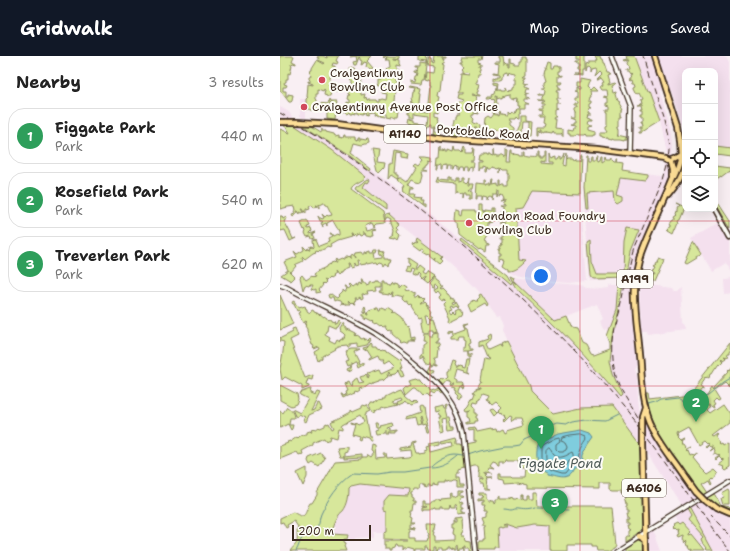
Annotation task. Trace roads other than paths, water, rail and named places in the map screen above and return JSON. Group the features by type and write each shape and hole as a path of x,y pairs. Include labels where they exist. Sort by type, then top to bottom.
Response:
{"main road":[{"name":"A199","path":"655,56 669,97 682,145"},
{"name":"Portobello Road","path":"280,122 337,124 443,139 630,153 668,159 682,165"},
{"name":"A199","path":"665,198 673,190 680,178 682,165 681,140"},
{"path":"673,180 673,170 668,159 681,154"},
{"name":"A199","path":"682,165 673,180 641,251 635,275 634,291 643,389 650,421 659,438 696,491 716,509 730,515"},
{"name":"A199","path":"665,198 682,165"},
{"path":"713,212 724,228"},
{"path":"716,212 730,238"},
{"name":"A6106","path":"646,408 643,417 646,551"},
{"path":"639,536 646,540"}],"street":[{"path":"612,56 631,107 630,153"},
{"path":"280,285 344,316 379,336 424,371 444,391 456,408 464,428 476,551"},
{"path":"615,551 730,480"}],"water":[{"name":"Figgate Pond","path":"582,430 591,433 594,437 583,455 582,467 574,469 569,477 562,479 547,476 539,469 537,465 536,449 539,443 558,434"}],"waterway":[{"path":"649,404 661,399 678,397 689,409 699,397 708,393 730,377"},
{"path":"468,455 505,446 520,445 524,440 542,432 549,426 557,424 566,425 573,422 587,420 605,421 617,415"},
{"path":"296,551 303,537 315,530 318,526 321,514 334,492 353,473 377,474 430,468 438,461 448,456 465,456"},
{"path":"431,468 445,465 458,456"},
{"path":"504,509 526,510 535,508"},
{"path":"537,508 569,509"}],"railway":[{"path":"638,418 623,394 617,380 613,358 614,335 634,248 663,181 669,150 668,137 664,122 643,56"},
{"path":"280,113 354,160 401,195 470,252 541,317 591,370 650,441 730,551"},
{"path":"710,516 730,536"}],"place":[{"name":"Craigentinny Bowling Club","path":"322,80"},
{"name":"Craigentinny Avenue Post Office","path":"304,107"},
{"name":"London Road Foundry Bowling Club","path":"469,223"},
{"name":"Rosefield Park","path":"696,422"},
{"name":"Figgate Park","path":"541,449"},
{"name":"Treverlen Park","path":"555,522"}]}
